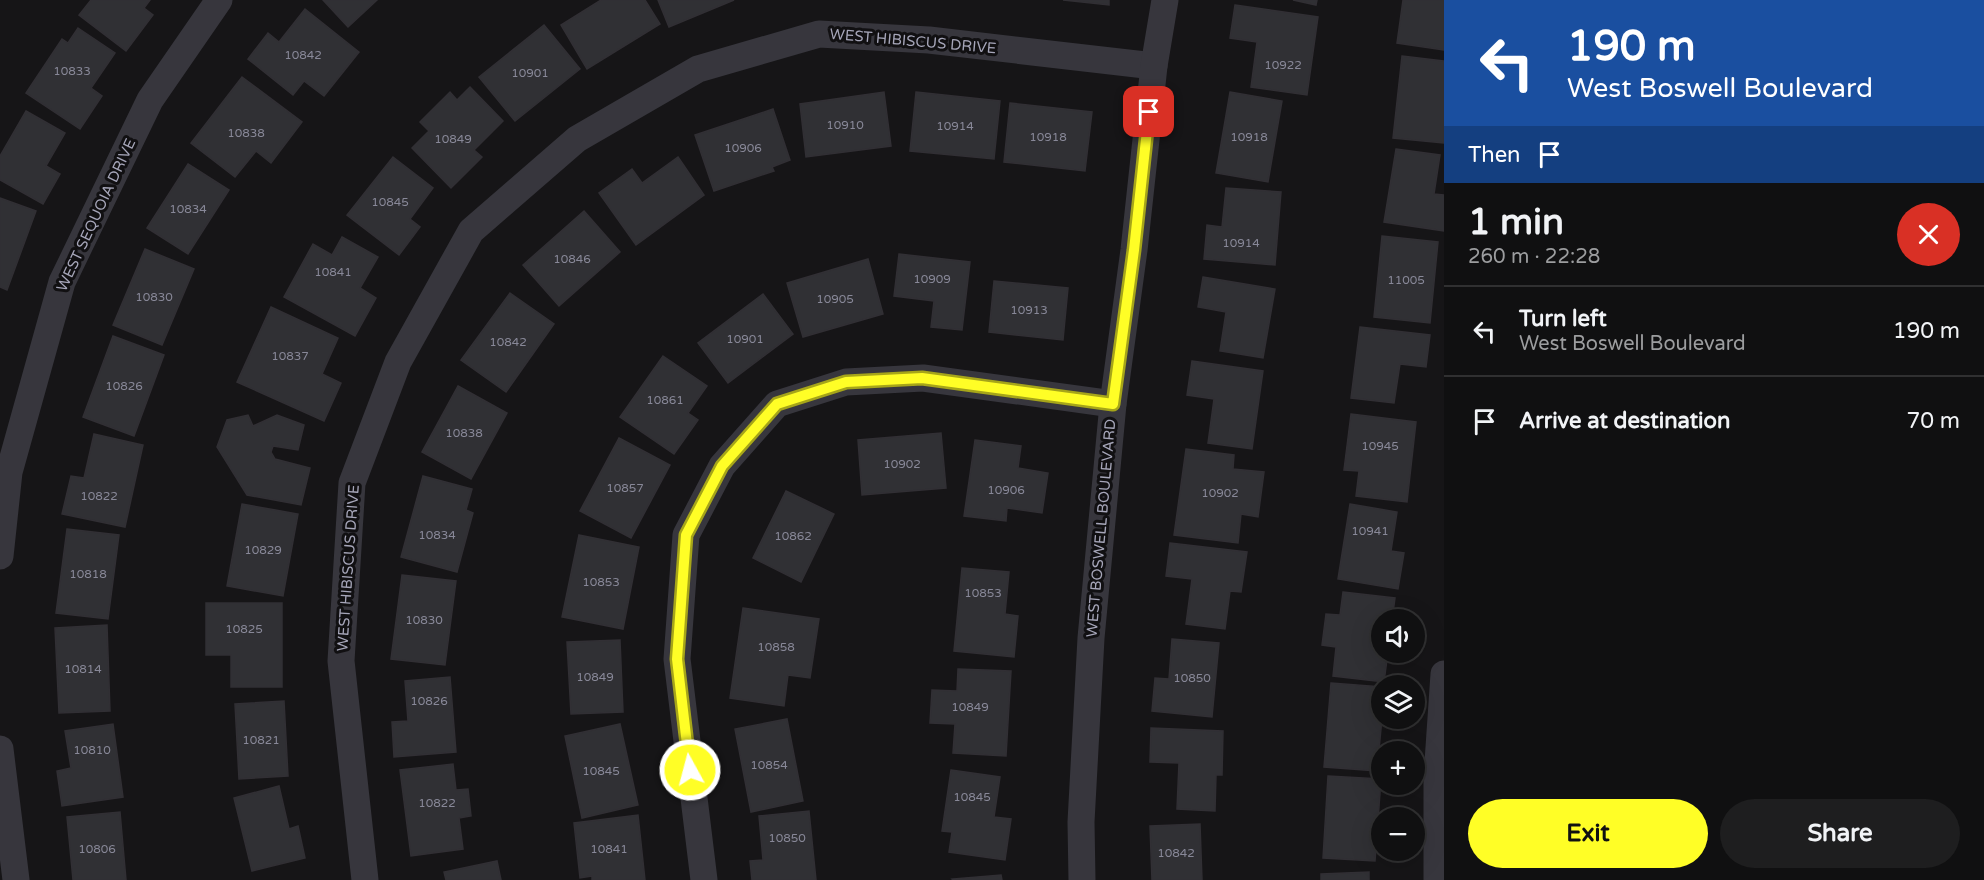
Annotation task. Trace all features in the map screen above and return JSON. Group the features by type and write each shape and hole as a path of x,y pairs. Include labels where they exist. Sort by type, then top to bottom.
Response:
{"street":[{"name":"WEST SEQUOIA DRIVE","path":"0,556 9,472 62,282 150,100 219,0"},
{"name":"WEST BOSWELL BOULEVARD","path":"1082,880 1081,822 1091,638 1113,404 1134,250 1154,66 1165,0"},
{"name":"WEST HIBISCUS DRIVE","path":"365,880 341,661 352,483 398,362 471,231 578,139 698,69 819,34 929,40 1154,66"},
{"path":"704,880 677,659 686,535 722,466 777,404 846,382 922,378 1113,404"},
{"path":"1437,880 1437,777 1444,675"},
{"path":"0,749 16,880"}],"building":[{"path":"91,0 150,0 144,8 153,15 126,51 79,15"},
{"path":"323,0 377,0 348,27"},
{"path":"601,0 645,0 660,24 587,69 561,25"},
{"path":"658,0 734,0 669,27"},
{"path":"1063,0 1109,0 1109,5"},
{"path":"1293,0 1317,0 1316,5"},
{"path":"1403,0 1444,0 1444,50 1397,43"},
{"path":"1235,5 1318,17 1307,95 1251,87 1257,42 1230,38"},
{"path":"305,9 359,52 324,96 304,81 293,95 248,59 268,33 279,42"},
{"path":"544,25 580,69 515,121 479,77"},
{"path":"78,28 115,53 91,88 102,96 80,129 26,93 62,39 68,43"},
{"path":"1402,56 1444,61 1444,143 1393,138"},
{"path":"242,77 302,122 271,163 256,151 235,177 191,143"},
{"path":"470,87 503,121 474,150 482,157 451,188 412,148 429,131 420,122 450,92 457,100"},
{"path":"884,92 891,146 806,157 800,104"},
{"path":"916,92 1000,101 994,159 910,151"},
{"path":"1230,92 1282,101 1268,182 1216,173"},
{"path":"1010,103 1092,112 1085,171 1004,162"},
{"path":"773,109 790,160 772,167 774,171 714,191 695,135"},
{"path":"26,111 65,133 46,166 60,174 43,204 0,180 0,156"},
{"path":"1396,149 1440,155 1434,194 1444,195 1444,231 1384,222"},
{"path":"393,157 433,188 410,219 420,227 399,255 347,215"},
{"path":"678,157 704,195 636,245 599,193 632,169 642,183"},
{"path":"188,164 229,190 188,254 147,228"},
{"path":"1226,188 1281,192 1275,265 1204,259 1207,225 1222,227"},
{"path":"0,198 36,211 7,290 0,287"},
{"path":"584,211 620,252 559,306 523,265"},
{"path":"1382,236 1438,242 1430,323 1374,317"},
{"path":"342,237 378,257 360,288 376,298 355,336 284,297 313,244 332,255"},
{"path":"145,249 194,269 162,345 113,325"},
{"path":"899,254 970,262 962,330 931,327 934,301 894,296"},
{"path":"868,259 883,314 803,337 787,283"},
{"path":"1203,277 1275,289 1263,358 1220,351 1226,312 1198,307"},
{"path":"994,281 1068,288 1063,340 989,332"},
{"path":"510,293 554,324 506,392 461,360"},
{"path":"763,294 793,334 728,383 698,343"},
{"path":"271,307 338,338 322,374 341,383 324,421 237,382"},
{"path":"1360,327 1430,335 1426,367 1400,364 1394,403 1351,398"},
{"path":"113,336 164,355 134,436 83,417"},
{"path":"663,356 707,386 688,413 698,420 674,454 620,417"},
{"path":"1192,361 1263,371 1252,449 1208,443 1214,399 1187,395"},
{"path":"458,386 507,413 471,479 422,452"},
{"path":"1351,414 1416,422 1407,502 1356,496 1359,471 1344,470"},
{"path":"248,415 253,426 277,415 304,425 298,450 273,446 271,452 275,459 310,468 301,505 247,495 217,447 227,420"},
{"path":"941,433 946,488 862,495 858,440"},
{"path":"94,434 143,445 125,527 62,514 71,476 84,478"},
{"path":"619,438 670,465 631,538 580,511"},
{"path":"975,440 1021,446 1018,468 1048,473 1042,513 1007,508 1006,521 964,516"},
{"path":"1186,449 1234,455 1233,469 1264,472 1258,517 1241,514 1238,543 1174,535"},
{"path":"423,476 472,489 466,510 473,513 457,572 401,557"},
{"path":"786,491 834,514 801,582 753,558"},
{"path":"242,504 298,514 283,596 227,586"},
{"path":"1350,504 1397,512 1391,551 1404,553 1398,589 1338,579"},
{"path":"67,529 119,535 108,619 56,613"},
{"path":"579,535 639,547 623,629 562,617"},
{"path":"1170,543 1247,552 1241,592 1230,591 1225,629 1186,624 1192,579 1166,576"},
{"path":"962,568 1009,572 1005,614 1018,616 1014,657 954,651"},
{"path":"402,575 456,581 445,665 391,659"},
{"path":"1343,592 1395,598 1394,609 1371,609 1371,663 1387,663 1385,675 1371,675 1371,680 1333,676 1336,647 1322,645 1326,614 1340,615"},
{"path":"206,603 282,603 282,687 231,687 231,655 206,655"},
{"path":"743,608 819,619 810,678 788,675 784,706 730,698"},
{"path":"107,625 110,711 59,713 55,628"},
{"path":"1172,639 1219,643 1212,717 1152,711 1155,678 1169,679"},
{"path":"620,640 623,712 571,714 567,642"},
{"path":"958,669 1011,671 1006,756 953,753 955,724 930,723 932,690 957,691"},
{"path":"450,677 456,752 394,757 392,722 408,721 405,681"},
{"path":"1331,683 1371,686 1371,729 1381,729 1380,741 1371,741 1371,771 1324,767"},
{"path":"284,701 288,776 239,779 235,704"},
{"path":"787,719 803,801 751,812 735,729"},
{"path":"113,724 123,797 62,806 57,771 71,768 65,731"},
{"path":"620,724 638,805 582,818 565,736"},
{"path":"1151,728 1223,731 1222,775 1216,775 1215,811 1177,809 1179,763 1150,762"},
{"path":"453,764 456,790 468,789 471,816 459,818 463,849 411,856 400,770"},
{"path":"951,770 1000,777 994,817 1011,819 1005,860 949,852 952,832 942,831"},
{"path":"1328,776 1371,778 1371,795 1380,795 1379,807 1371,807 1371,861 1323,858"},
{"path":"279,786 289,829 298,826 305,858 252,871 234,798"},
{"path":"809,811 816,880 752,880 750,861 763,860 759,816"},
{"path":"120,812 126,880 73,880 67,817"},
{"path":"638,815 645,880 592,880 592,876 580,878 574,823"},
{"path":"1200,824 1202,880 1152,880 1150,826"},
{"path":"497,861 501,880 446,880 444,872"},
{"path":"1369,872 1369,880 1321,880 1321,874"},
{"path":"1001,875 1002,880 952,879"}],"route":[{"path":"690,770 677,659 686,535 722,466 777,404 846,382 922,378 1113,404 1134,250 1149,112"}]}
